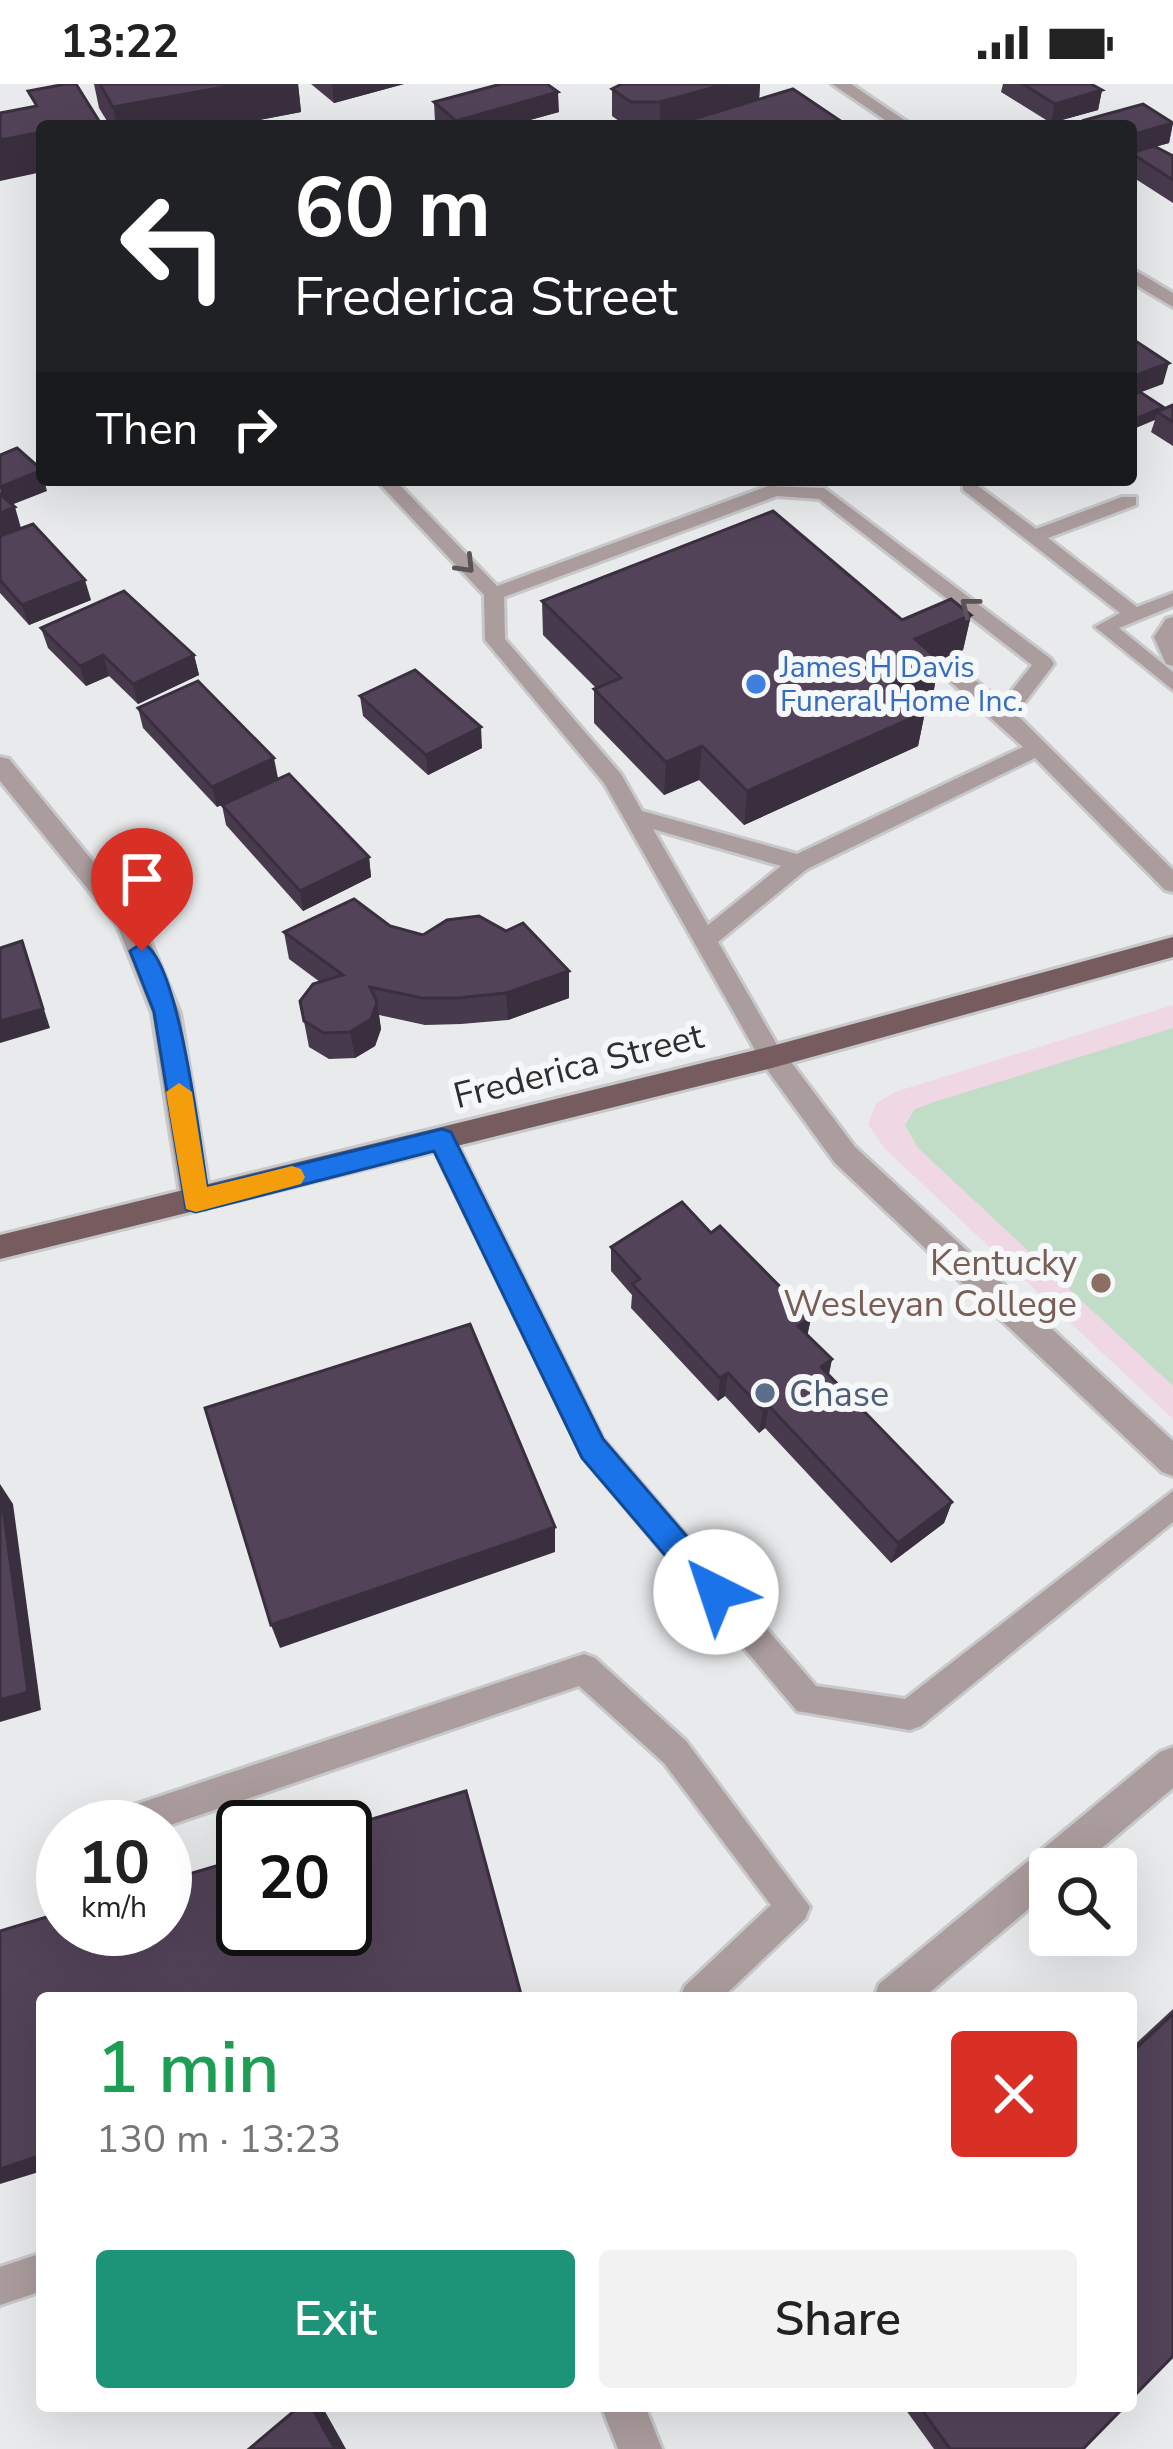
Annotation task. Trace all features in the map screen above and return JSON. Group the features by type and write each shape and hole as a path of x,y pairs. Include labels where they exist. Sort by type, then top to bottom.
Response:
{"main road":[{"name":"Frederica Street","path":"0,1247 772,1057 1173,947"}],"street":[{"path":"841,84 896,120"},
{"path":"1137,278 1173,301"},
{"path":"0,765 129,921 166,1012 196,1201"},
{"path":"772,1057 845,1155 1173,1462"},
{"path":"900,1992 1173,1765"},
{"path":"625,2412 640,2449"}],"lane":[{"path":"391,486 494,594 495,640 613,779 772,1057"},
{"path":"494,594 766,486"},
{"path":"769,486 769,512"},
{"path":"775,486 824,494 1044,664 1004,715"},
{"path":"970,486 1132,613"},
{"path":"1034,536 1129,501"},
{"path":"1173,599 1105,627 1173,683"},
{"path":"1173,623 1164,638 1173,659"},
{"path":"939,660 1004,715 1173,884"},
{"path":"705,940 799,863 1038,748"},
{"path":"634,816 799,863"},
{"path":"442,1139 593,1448 808,1700 910,1715 1173,1504"},
{"path":"192,1801 584,1669 675,1752 793,1907 703,1992"},
{"path":"0,2286 36,2274"}],"shaded area":[{"name":"Kentucky Wesleyan College","path":"1173,1005 1173,1419 884,1148 868,1124 876,1104 895,1092"}],"green space":[{"name":"Kentucky Wesleyan College","path":"1173,1028 1173,1386 918,1148 905,1125 915,1109 937,1101"}],"building":[{"path":"76,84 98,120 36,120 36,133 0,140 0,113 37,106 28,91"},
{"path":"100,84 241,84 113,107"},
{"path":"501,84 547,84 558,92 460,120 434,102"},
{"path":"622,84 726,84 660,102 631,102 612,89"},
{"path":"1023,84 1091,84 1102,90 1055,104"},
{"path":"793,89 839,120 690,120"},
{"path":"1143,104 1173,123 1137,133 1137,120 1085,120"},
{"path":"1154,146 1173,156 1173,180 1137,157 1137,151"},
{"path":"1137,342 1169,363 1137,375"},
{"path":"1140,392 1163,407 1137,418"},
{"path":"1173,405 1173,422 1157,412"},
{"path":"17,448 36,465 36,472 0,487 0,455"},
{"path":"0,494 15,507 0,513"},
{"name":"James H Davis Funeral Home Inc.","path":"773,511 902,620 951,599 971,615 915,639 939,661 890,682 925,712 747,791 702,746 666,762 594,689 621,678 542,601"},
{"path":"33,524 85,580 22,605 0,580 0,536"},
{"path":"124,591 194,655 133,684 103,655 80,666 41,628"},
{"path":"415,670 481,727 426,755 360,696"},
{"path":"198,681 274,758 212,787 138,708"},
{"path":"289,774 369,857 300,891 222,805"},
{"path":"354,899 390,926 423,935 447,920 479,916 506,931 523,923 569,971 506,993 458,998 422,998 370,987 377,1002 371,1019 350,1032 324,1033 304,1021 300,1001 313,984 343,975 284,932"},
{"path":"22,941 43,1009 0,1021 0,948"},
{"name":"Chase","path":"682,1202 711,1233 720,1226 811,1318 798,1326 832,1359 821,1367 952,1502 898,1543 769,1406 763,1410 728,1373 720,1378 632,1284 640,1279 611,1247"},
{"path":"470,1324 555,1527 271,1625 205,1408"},
{"path":"0,1487 28,1692 0,1700"},
{"path":"466,1791 520,1992 36,1992 36,2157 0,2169 0,1931 36,1920 36,1956 192,1956 192,1873 216,1866 216,1956 372,1956 372,1819"},
{"path":"1173,2014 1173,2356 1137,2393 1137,2047"},
{"path":"293,2412 314,2412 335,2449 249,2449"},
{"path":"923,2412 1119,2412 1083,2449 950,2449"}],"slow traffic":[{"path":"179,1092 196,1201 292,1177"}],"place":[{"name":"James H Davis Funeral Home Inc.","path":"756,684"},
{"name":"Kentucky Wesleyan College","path":"1101,1283"},
{"name":"Chase","path":"765,1393"}],"route":[{"path":"142,951 166,1012 196,1201 442,1139 593,1448 716,1592"}]}
